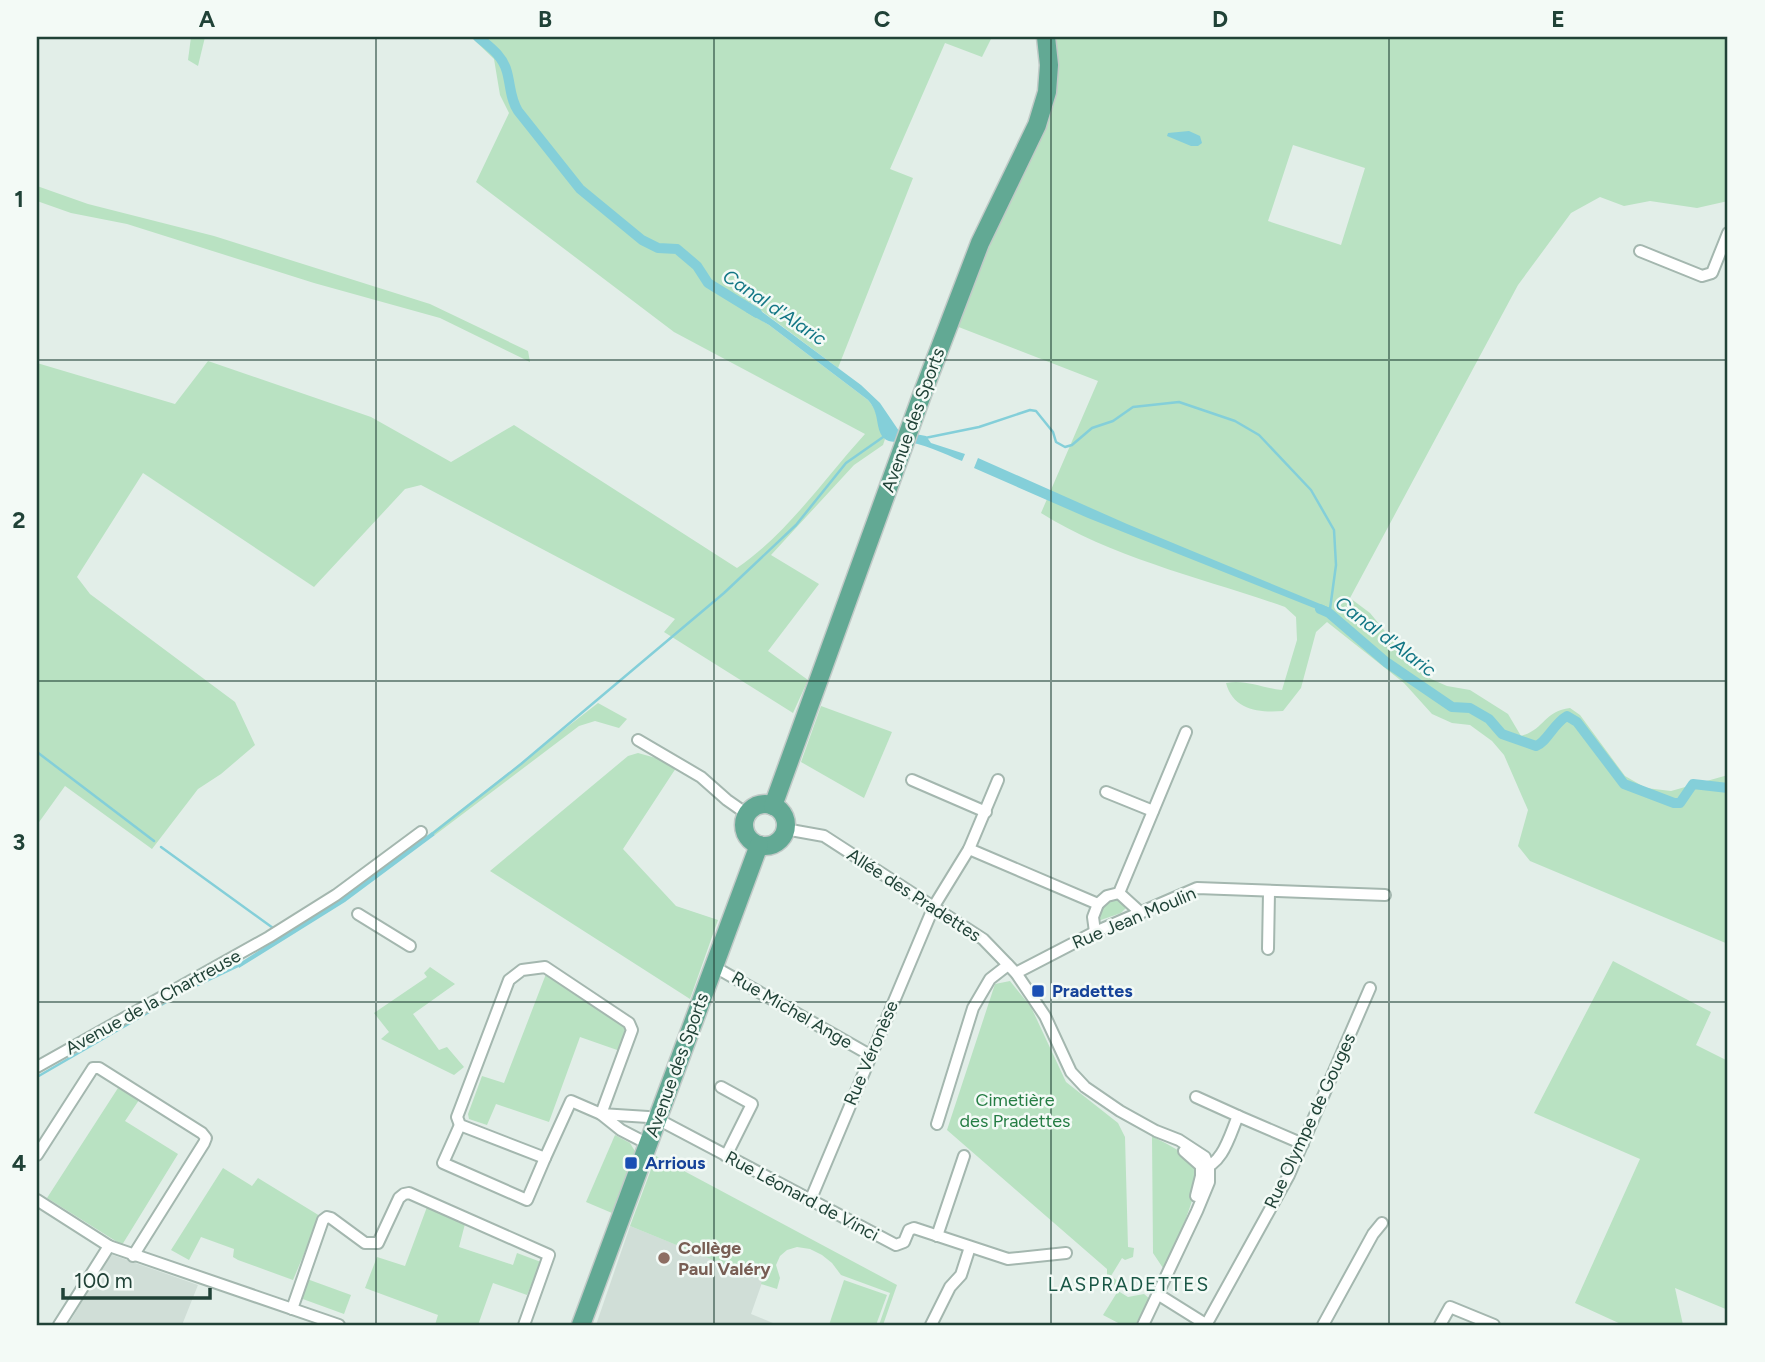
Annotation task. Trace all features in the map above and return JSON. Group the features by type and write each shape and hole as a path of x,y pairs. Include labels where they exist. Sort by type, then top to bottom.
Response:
{"main road":[{"name":"Avenue des Sports","path":"773,806 980,243 1037,125 1046,92 1049,65 1046,37"},
{"path":"755,806 773,806 782,813 785,830 771,845 759,845 749,838 746,832 744,826 747,814 755,806"},
{"name":"Avenue des Sports","path":"582,1325 759,845"}],"street":[{"path":"1640,251 1702,276 1712,273 1728,233"},
{"path":"1095,932 1093,917 1098,904 1119,893 1186,733"},
{"path":"638,740 701,777 747,814"},
{"path":"912,780 986,812"},
{"name":"Rue Véronèse","path":"810,1201 934,906 969,849 998,780"},
{"path":"1106,792 1153,811"},
{"name":"Allée des Pradettes","path":"785,830 824,836 983,939 1012,969 1045,1016 1071,1072 1085,1087 1156,1131 1205,1168"},
{"name":"Avenue de la Chartreuse","path":"37,1067 270,937 337,895 421,832"},
{"path":"969,849 1098,904"},
{"name":"Rue Jean Moulin","path":"937,1125 973,1008 990,979 1197,888 1385,895"},
{"path":"1268,949 1269,892"},
{"path":"1119,893 1141,913"},
{"path":"358,914 410,946"},
{"name":"Rue Michel Ange","path":"713,966 870,1055"},
{"path":"601,1114 632,1030 629,1023 545,967 522,970 509,980 457,1117 460,1125 443,1163 527,1200 571,1101 601,1114 621,1130 648,1144"},
{"name":"Rue Olympe de Gouges","path":"1207,1325 1289,1175 1370,988"},
{"path":"37,1155 93,1068 99,1068 202,1133 206,1138 204,1143 133,1256"},
{"path":"721,1087 752,1104 726,1156"},
{"path":"1196,1097 1303,1144"},
{"name":"Rue Léonard de Vinci","path":"601,1114 657,1120 896,1245 904,1242 909,1230 914,1228 1009,1259 1066,1253"},
{"path":"1143,1325 1187,1231 1205,1168 1217,1161 1238,1116"},
{"path":"460,1125 545,1158"},
{"path":"937,1236 964,1156"},
{"path":"292,1309 323,1220 331,1218 365,1243 377,1243 399,1198 409,1193 549,1255 524,1325"},
{"path":"37,1200 109,1246 133,1256 339,1325"},
{"path":"1323,1325 1373,1234 1382,1223"},
{"path":"60,1325 109,1246"},
{"path":"931,1325 945,1295 961,1275 970,1247"},
{"path":"1158,1295 1207,1325"},
{"path":"1440,1325 1450,1307 1494,1325"}],"shaded area":[{"name":"Collège Paul Valéry","path":"630,1226 763,1280 751,1314 773,1323 772,1325 596,1325"},
{"path":"110,1254 198,1285 182,1325 68,1325"}],"green space":[{"path":"191,37 205,37 198,66 188,60"},
{"path":"471,37 992,37 982,57 945,43 890,169 913,178 838,368 751,303 746,311 769,325 868,400 875,410 885,439 883,445 854,465 771,555 819,584 768,651 808,680 793,713 664,632 675,619 421,485 405,489 314,587 143,473 77,577 90,594 235,702 255,745 221,774 198,789 152,849 65,786 37,825 37,363 175,404 208,361 371,417 451,462 514,425 737,568 773,539 865,434 674,332 476,182 509,113 500,95 494,59"},
{"path":"1055,37 1728,37 1728,201 1697,208 1650,201 1624,206 1600,197 1571,213 1518,285 1350,598 1370,613 1407,658 1431,679 1447,686 1470,690 1508,714 1521,736 1535,730 1555,713 1570,708 1580,715 1625,776 1646,788 1671,791 1728,775 1728,944 1530,861 1518,846 1528,810 1504,755 1492,741 1470,725 1452,723 1432,714 1404,683 1327,622 1316,632 1301,688 1283,711 1248,708 1234,699 1226,683 1247,683 1282,690 1297,640 1296,617 1285,607 1099,543 1041,513 1098,381 956,326 1056,48","holes":["1293,145 1365,168 1341,245 1268,221"]},
{"path":"37,186 88,204 214,236 430,304 528,351 530,362 440,318 314,283 127,224 71,213 37,201"},
{"path":"598,703 627,719 619,728 595,721 579,726 435,835 432,832"},
{"path":"821,706 892,732 864,798 801,762"},
{"path":"638,753 663,760 676,768 623,849 676,906 718,920 690,999 490,871 628,756"},
{"path":"1118,898 1129,905 1121,913 1098,921 1099,909 1104,901"},
{"path":"1613,961 1711,1012 1696,1045 1728,1061 1728,1310 1675,1288 1683,1325 1623,1325 1575,1303 1640,1159 1534,1113"},
{"path":"430,967 455,984 413,1014 439,1050 447,1047 464,1067 454,1075 381,1039 389,1032 374,1013 427,977 424,973"},
{"path":"546,974 627,1029 620,1051 580,1037 549,1122 496,1104 487,1125 469,1119 468,1114 482,1076 504,1083"},
{"name":"Cimetière des Pradettes","path":"1010,981 1031,1007 1066,1082 1118,1123 1125,1137 1128,1247 1134,1248 1133,1257 1125,1260 1122,1258 1111,1276 1119,1282 1117,1286 1107,1281 1107,1269 947,1130 995,984"},
{"path":"118,1088 139,1100 125,1121 178,1154 122,1245 47,1198"},
{"path":"615,1135 630,1143 636,1153 612,1213 586,1202"},
{"path":"1152,1136 1190,1158 1197,1167 1198,1175 1192,1202 1165,1271 1153,1253"},
{"path":"656,1156 897,1285 883,1325 879,1325 890,1293 841,1275 832,1263 810,1249 797,1247 780,1256 776,1265 780,1278 777,1289 761,1284 762,1280 630,1226"},
{"path":"223,1168 252,1186 258,1178 320,1216 293,1280 238,1260 233,1257 234,1249 201,1237 189,1260 171,1250"},
{"path":"427,1207 465,1224 459,1247 513,1265 517,1253 541,1262 527,1295 493,1283 478,1325 435,1325 438,1315 365,1288 377,1257 405,1266"},
{"path":"307,1279 351,1295 344,1314 300,1298"},
{"path":"844,1280 887,1295 876,1325 829,1325"},
{"path":"1118,1291 1128,1297 1144,1294 1150,1299 1135,1325 1122,1325 1103,1315"}],"water":[{"path":"1189,131 1200,136 1202,143 1191,146 1167,136 1168,133"},
{"path":"750,303 861,385 880,403 899,431 926,436 931,443 965,454 962,461 925,446 886,440 880,432 874,410 868,400 769,325 746,312"},
{"path":"978,458 1127,524 1330,608 1334,615 1329,617 1319,610 1088,518 974,468"},
{"path":"432,832 435,835 345,902 239,968 238,964 344,896"}],"waterway":[{"name":"Canal d'Alaric","path":"478,37 496,52 502,61 518,111 580,189 642,240 658,248 677,249 697,266 708,283 757,313"},
{"path":"925,438 979,427 1030,410 1036,411 1053,432 1056,442 1065,447 1072,445 1092,428 1113,421 1133,407 1179,402 1235,421 1259,435 1311,490 1334,530 1336,565 1330,609"},
{"path":"432,834 521,764 724,593 796,525 846,463 886,435"},
{"name":"Canal d'Alaric","path":"1320,609 1329,613 1386,662 1452,707 1470,708 1489,719 1502,734 1536,746 1567,716 1577,722 1624,784 1674,803 1680,803 1693,784 1728,788"},
{"path":"37,752 154,841"},
{"path":"161,847 273,928"},
{"path":"37,1077 187,990 242,964"}],"place":[{"name":"Pradettes","path":"1038,991"},
{"name":"Arrious","path":"631,1163"},
{"name":"Collège Paul Valéry","path":"664,1258"}],"district":[{"name":"LASPRADETTES","path":"1129,1284"}]}
